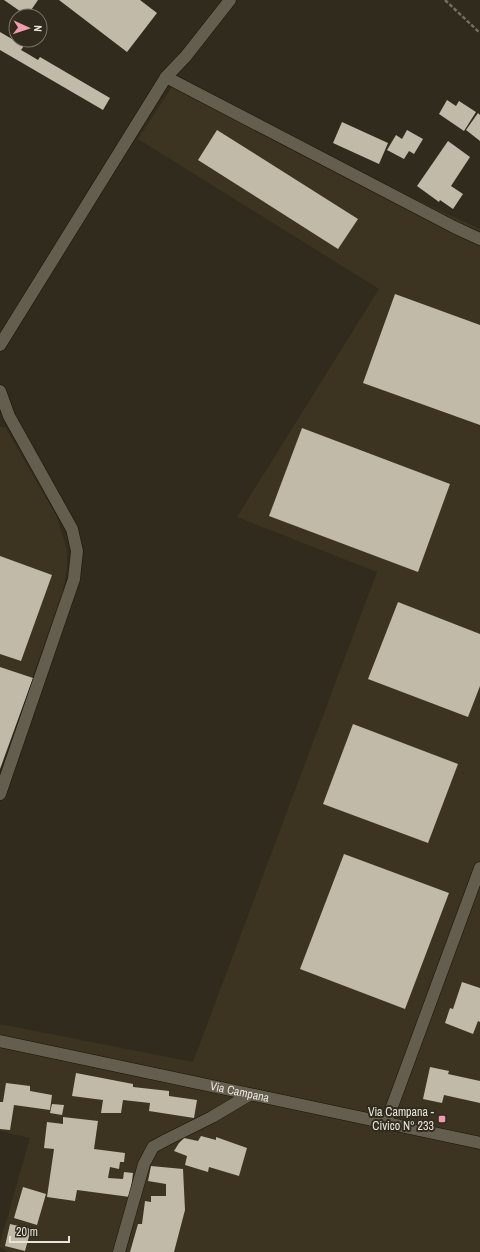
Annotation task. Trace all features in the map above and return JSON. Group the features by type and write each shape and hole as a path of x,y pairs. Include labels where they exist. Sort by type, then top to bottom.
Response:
{"street":[{"path":"0,345 166,77 186,56 230,0"},
{"path":"166,77 480,240"},
{"path":"0,391 9,416 72,529 77,551 74,579 0,794"},
{"path":"386,1123 480,868"},
{"name":"Via Campana","path":"0,1041 480,1143"},
{"path":"119,1252 144,1164 153,1148 212,1117 249,1095"}],"path":[{"path":"445,0 480,33"}],"shaded area":[{"path":"177,79 419,201 480,229 480,1252 8,1252 0,1247 30,1138 0,1131 0,1024 193,1062 377,572 237,517 379,289 138,139"},
{"path":"0,427 5,427 56,515 67,549 67,567 63,591 0,770"}],"building":[{"path":"4,0 38,0 32,8 16,8"},
{"path":"59,0 140,0 157,13 127,52"},
{"path":"0,32 8,37 8,48 22,48 21,50 38,60 40,57 110,98 103,110 0,50"},
{"path":"447,100 456,106 459,101 476,112 464,131 439,114"},
{"path":"478,113 480,115 480,141 466,130"},
{"path":"342,122 388,143 379,164 333,143"},
{"path":"217,130 358,219 338,249 198,160"},
{"path":"407,130 423,139 414,154 409,151 404,159 387,150 396,135 402,139"},
{"path":"448,141 470,157 451,186 463,194 453,209 440,200 439,202 417,186"},
{"path":"395,294 480,325 480,425 363,383"},
{"path":"302,428 450,484 418,572 269,516"},
{"path":"0,556 52,575 21,661 0,654"},
{"path":"398,602 480,634 480,686 468,717 368,679"},
{"path":"0,667 33,678 0,769"},
{"path":"353,724 458,764 428,843 323,804"},
{"path":"344,854 449,893 405,1009 300,969"},
{"path":"462,982 480,988 480,1022 478,1021 473,1034 445,1023 450,1008 453,1009"},
{"path":"430,1067 449,1071 448,1074 480,1081 480,1103 444,1095 442,1103 423,1099"},
{"path":"76,1073 133,1084 133,1087 169,1091 169,1096 197,1100 194,1118 149,1111 150,1103 123,1100 121,1113 101,1113 103,1100 72,1096"},
{"path":"6,1083 30,1086 30,1091 52,1095 50,1110 14,1105 10,1130 0,1129 0,1102 3,1102"},
{"path":"52,1104 64,1105 62,1115 50,1113"},
{"path":"63,1117 98,1121 94,1149 125,1153 124,1162 120,1162 119,1169 110,1167 108,1178 123,1179 124,1172 133,1173 130,1197 77,1190 75,1201 47,1197 54,1149 44,1148 47,1122 63,1124"},
{"path":"201,1136 216,1140 216,1137 247,1148 239,1176 209,1167 208,1172 185,1165 187,1156 174,1151 184,1138 198,1141"},
{"path":"151,1166 183,1169 185,1210 174,1252 130,1252 138,1224 142,1224 145,1201 151,1202 151,1196 166,1196 166,1184 148,1181"},
{"path":"23,1187 46,1194 37,1225 14,1218"},
{"path":"10,1224 31,1229 25,1251 5,1246"}],"place":[{"name":"Via Campana - Civico N° 233","path":"442,1119"}]}
